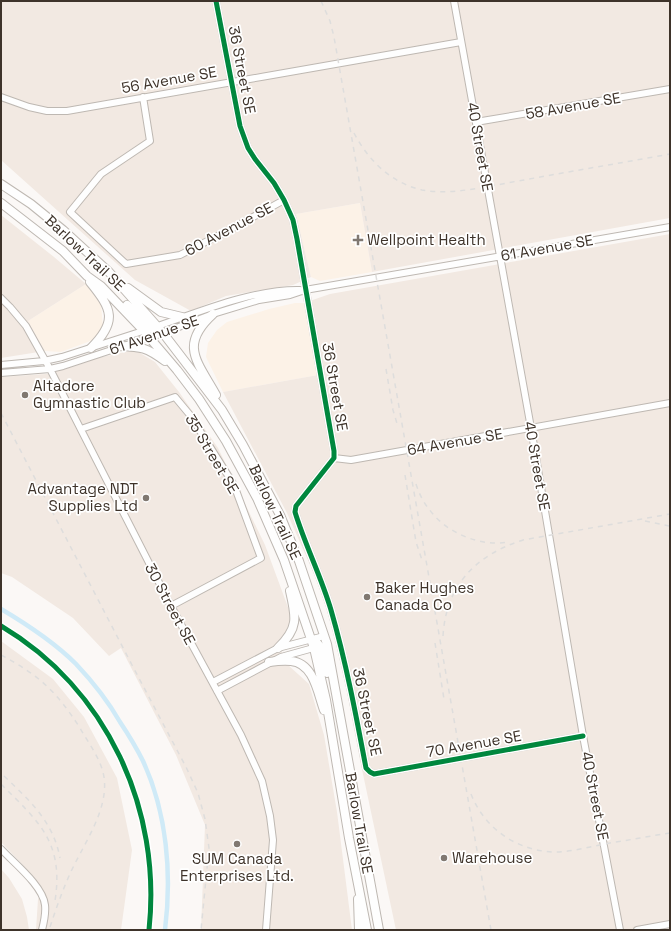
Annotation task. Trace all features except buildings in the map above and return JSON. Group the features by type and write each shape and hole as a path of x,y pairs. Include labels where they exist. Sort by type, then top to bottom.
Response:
{"main road":[{"path":"1,178 31,204"},
{"name":"Barlow Trail SE","path":"1,184 31,204 63,230 109,272 199,399 243,470 284,560 311,639 320,646 338,704 379,930"},
{"name":"Barlow Trail SE","path":"3,206 63,251 87,276 101,286 151,331 163,333 222,410 243,445 280,516 299,561 324,636 320,646 326,700 368,930"},
{"path":"109,272 161,312 182,317"},
{"path":"87,276 104,298 110,315 105,332 91,348"},
{"path":"213,314 202,324 193,342 194,355 220,402 222,410"},
{"path":"151,331 202,390 211,395"},
{"path":"120,346 140,347 154,353 177,370"},
{"path":"278,648 289,636 294,626 294,606 284,560"},
{"path":"269,662 293,661 306,669 317,686 320,699 330,725"},
{"path":"357,874 359,930"},
{"path":"362,901 372,930"},
{"path":"375,905 385,930"}],"street":[{"name":"36 Street SE","path":"216,1 240,126 248,148 274,183 293,220 334,451 334,458 296,506 295,512 320,575 331,610 351,690 366,768 370,772"},
{"name":"40 Street SE","path":"454,1 584,736 620,930"},
{"name":"56 Avenue SE","path":"1,97 29,108 47,111 67,111 231,81 339,64 461,42"},
{"name":"58 Avenue SE","path":"476,122 670,89"},
{"name":"60 Avenue SE","path":"143,97 150,142 101,174 70,212 126,264 180,255 234,228 284,200"},
{"name":"61 Avenue SE","path":"163,333 213,314 259,300 290,295 306,290 670,226"},
{"name":"61 Avenue SE","path":"1,373 50,369 77,362 120,346 182,317 248,297 289,289 306,290"},
{"name":"30 Street SE","path":"1,298 26,326 50,369 170,606 241,735 262,781 270,816 273,840 266,930"},
{"name":"61 Avenue SE","path":"1,365 62,357 151,331"},
{"name":"35 Street SE","path":"81,429 176,397 190,415 234,485 261,558 170,606"},
{"name":"64 Avenue SE","path":"334,458 351,460 670,403"},
{"path":"213,682 278,648 324,636"},
{"path":"217,691 280,657 320,646"},
{"name":"70 Avenue SE","path":"370,772 374,774 584,736"},
{"path":"1,849 36,884 45,904 45,922 42,930"},
{"path":"637,930 670,924"}],"shaded area":[{"path":"1,1 670,1 670,218 372,272 360,203 296,214 311,277 293,285 226,296 191,311 135,280 1,160"},
{"path":"360,203 372,272 320,281 311,277 296,214"},
{"path":"1,215 86,284 28,321 45,351 1,358"},
{"path":"670,234 670,930 396,930 360,760 337,639 318,583 287,513 223,392 318,375 304,303 330,294"},
{"path":"86,284 101,305 103,327 93,340 61,352 45,351 28,321"},
{"path":"295,303 304,303 318,375 223,392 206,357 208,343 217,330 227,322 269,309"},
{"path":"135,350 155,362 179,392 218,448 265,545 289,610 291,629 277,642 288,665 309,684 324,735 337,812 352,930 201,930 205,825 176,755 121,648 109,656 73,618 12,577 1,573 1,377 46,374 97,358"},
{"path":"1,641 53,679 84,717 117,778 132,850 121,930 36,930 38,899 44,892 22,864 1,842"},
{"path":"1,869 9,878 22,899 29,930 1,930"}],"waterway":[{"path":"1,609 40,634 59,648 76,664 110,707 143,761 158,801 166,844 168,887 165,930"}],"railway":[{"path":"321,1 330,21 334,37 491,930"},
{"path":"354,133 373,161 400,182 422,190 446,192 473,189 670,154"},
{"path":"386,369 393,410 398,427"},
{"path":"1,413 186,767 198,793 205,819 209,848 201,930"},
{"path":"405,475 416,542 422,560"},
{"path":"416,484 421,497 436,518 454,531 475,540 497,543 508,542"},
{"path":"443,636 445,618 457,587 466,574 491,554 506,546 523,540 670,514"},
{"path":"645,521 669,526"},
{"path":"435,643 444,699"},
{"path":"1,655 37,677 55,694 72,715 80,728 100,764 104,777 104,790 99,815 69,876 49,930"},
{"path":"4,776 23,794 46,822 57,845 60,858"},
{"path":"1,784 27,810 46,835 52,848 56,863 57,881 55,901"},
{"path":"471,794 477,807 485,818 506,837 518,844 545,851 572,851 670,833"}],"cycle path":[{"path":"216,1 240,126 248,148 274,183 284,200 293,220 297,239 334,458 296,506 295,512 331,610 346,669 366,768 374,774 583,736"},
{"path":"1,626 38,652 71,683 98,718 120,756 136,797 146,840 151,885 149,930"}],"place":[{"name":"Wellpoint Health","path":"358,240"},
{"name":"Altadore Gymnastic Club","path":"25,395"},
{"name":"Advantage NDT Supplies Ltd","path":"146,498"},
{"name":"Baker Hughes Canada Co","path":"367,597"},
{"name":"SUM Canada Enterprises Ltd.","path":"237,844"},
{"name":"Warehouse","path":"444,858"}]}
